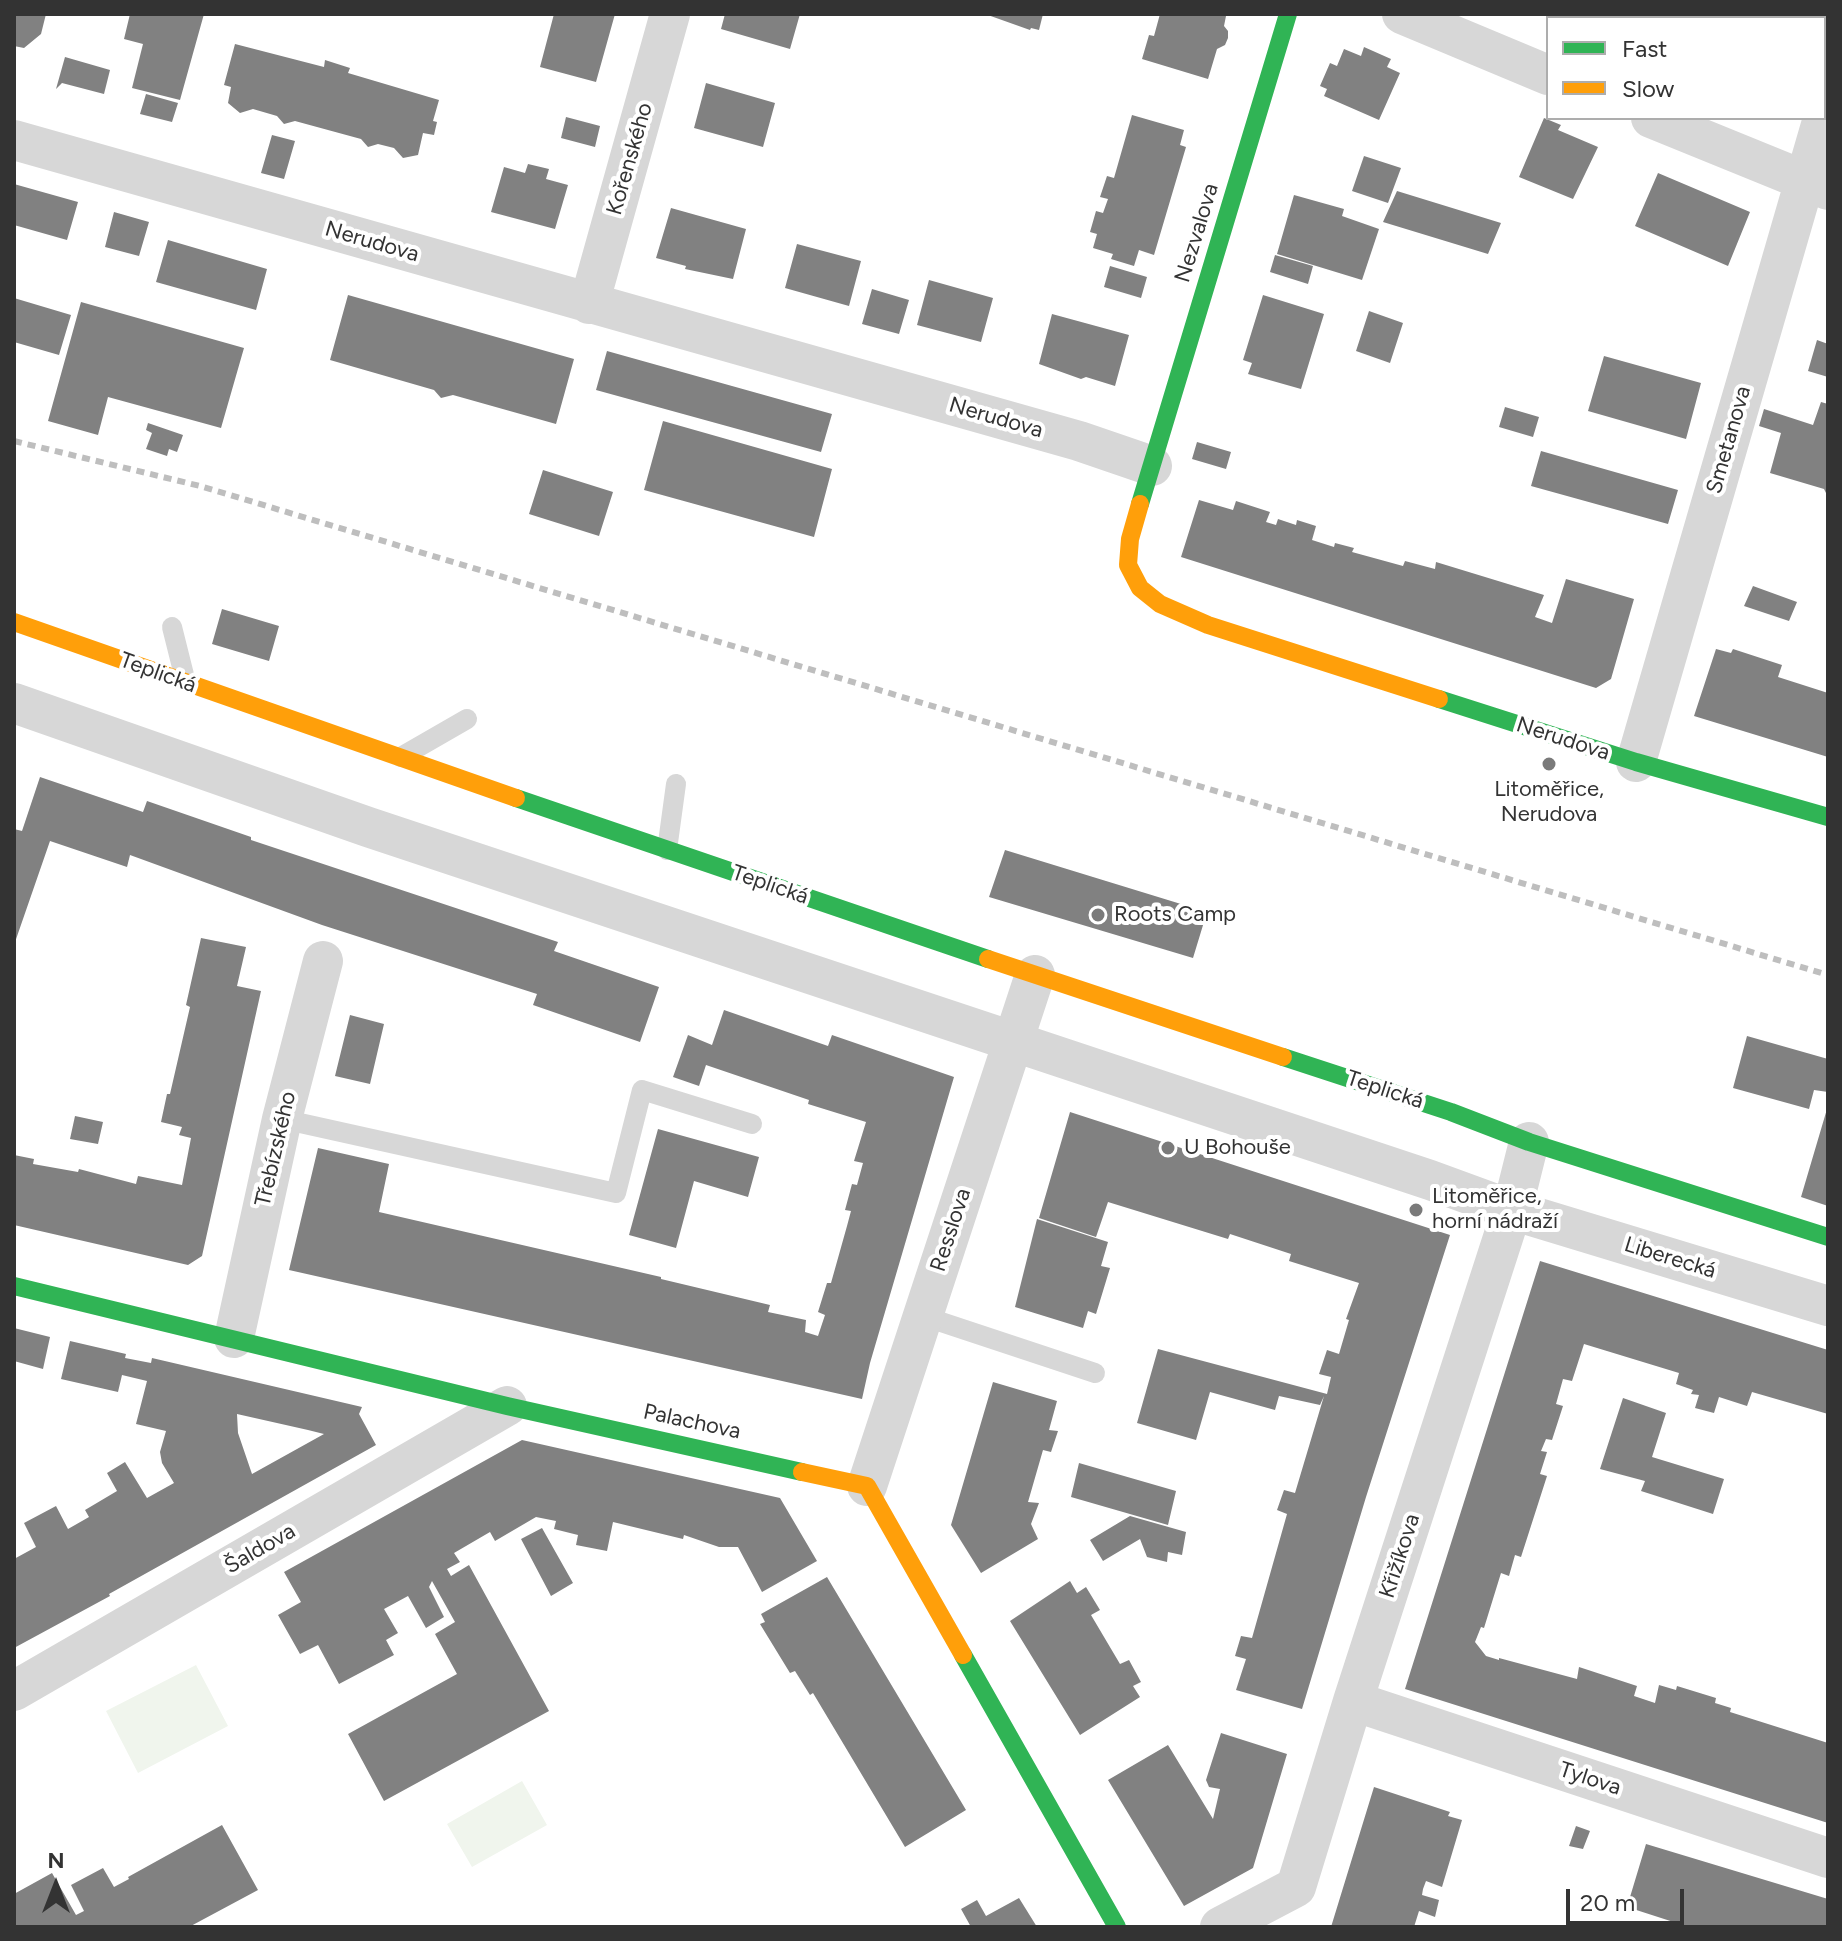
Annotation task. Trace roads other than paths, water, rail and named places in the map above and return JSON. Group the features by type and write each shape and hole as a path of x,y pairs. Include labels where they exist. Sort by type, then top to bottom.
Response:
{"street":[{"name":"Kořenského","path":"589,304 670,14"},
{"name":"Nezvalova","path":"1152,466 1288,14"},
{"path":"1402,14 1546,74"},
{"path":"1656,120 1816,186"},
{"name":"Smetanova","path":"1636,762 1816,186 1824,120"},
{"name":"Nerudova","path":"14,140 1064,437 1152,466 1130,539 1127,563 1137,586 1165,609 1636,762 1828,817"},
{"name":"Teplická","path":"14,622 398,758 1035,975 1451,1112 1529,1142"},
{"path":"14,703 368,827 1430,1180 1512,1210"},
{"name":"Třebízského","path":"234,1338 282,1119 323,961"},
{"name":"Resslova","path":"867,1486 1035,975"},
{"path":"1529,1142 1828,1237"},
{"name":"Křižíkova","path":"1220,1927 1296,1887 1512,1210 1529,1142"},
{"name":"Liberecká","path":"1512,1210 1828,1306"},
{"name":"Palachova","path":"14,1286 507,1406 867,1486"},
{"name":"Šaldova","path":"14,1691 507,1406"},
{"path":"867,1486 1117,1927"},
{"name":"Tylova","path":"1353,1701 1828,1858"}],"lane":[{"path":"172,627 186,683"},
{"path":"398,758 467,719"},
{"path":"667,850 676,784"},
{"path":"282,1119 616,1193 642,1090 752,1124"},
{"path":"923,1316 1095,1373"}],"railway":[{"path":"14,441 200,486 1828,975"}],"place":[{"name":"Litoměřice, Nerudova","path":"1549,764"},
{"name":"Roots Camp","path":"1098,915"},
{"name":"U Bohouše","path":"1168,1148"},
{"name":"Litoměřice, horní nádraží","path":"1416,1210"}]}
